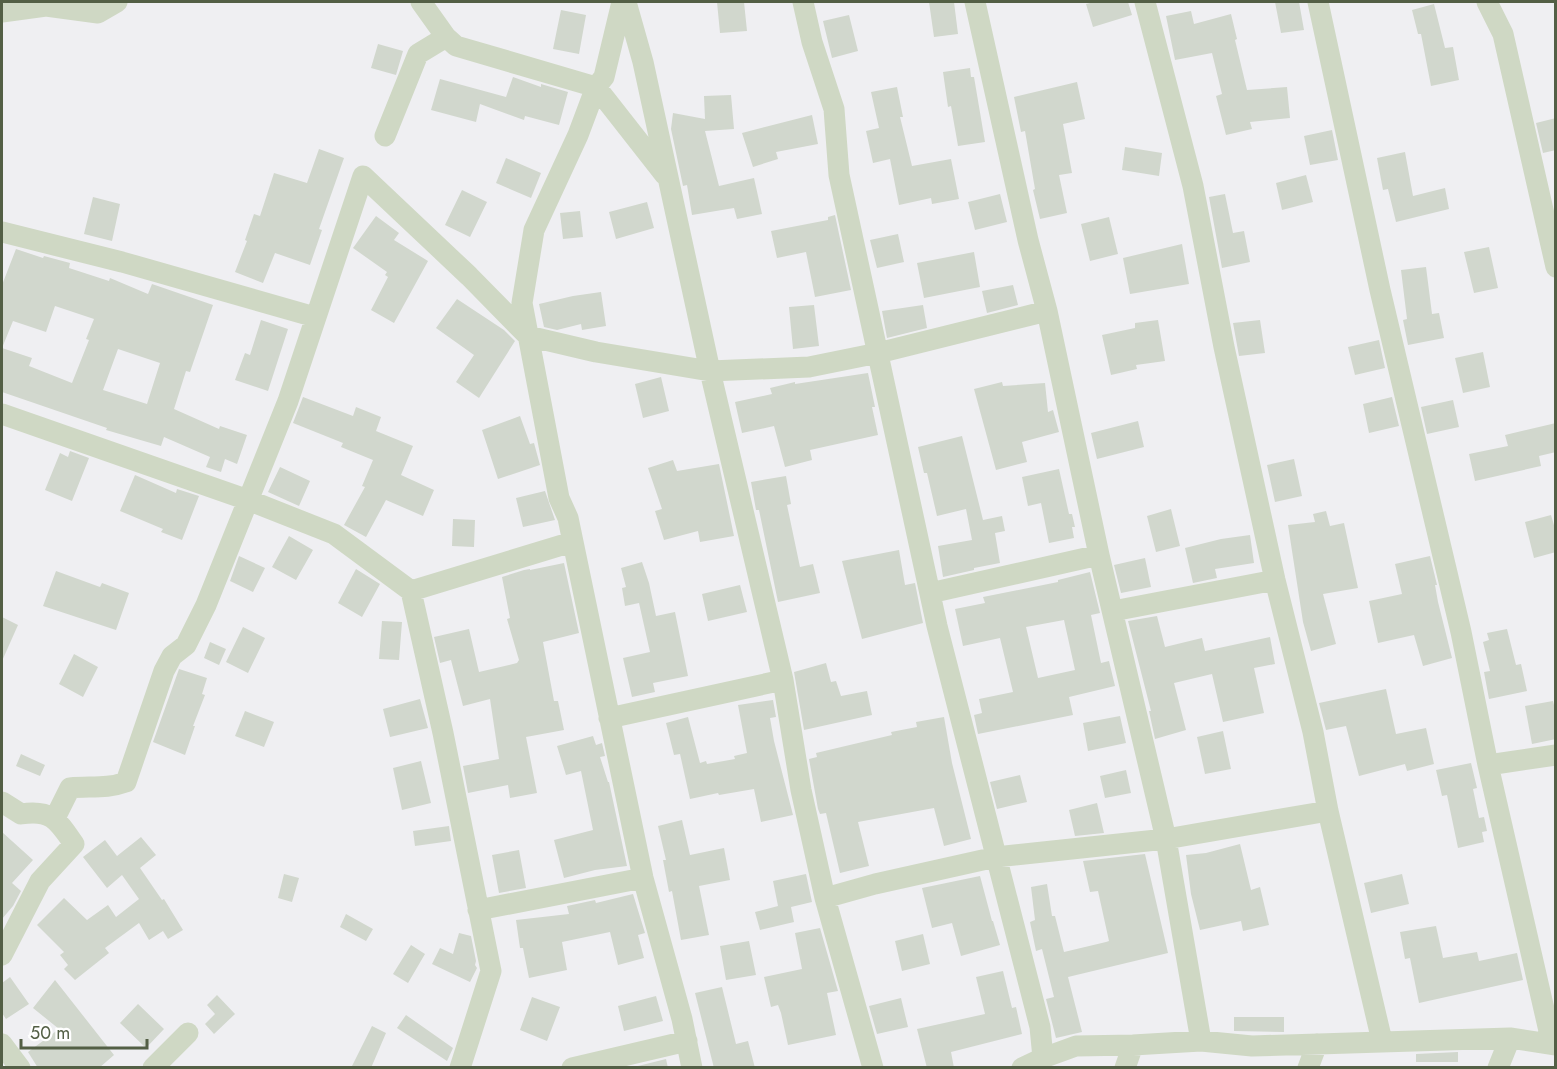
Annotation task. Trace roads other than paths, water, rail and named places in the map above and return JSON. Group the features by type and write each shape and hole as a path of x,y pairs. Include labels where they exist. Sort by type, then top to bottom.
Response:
{"street":[{"path":"2,12 46,6 98,13 117,2"},
{"path":"421,2 446,37 456,46 596,87 668,178"},
{"path":"624,2 604,77 596,87 578,135 534,230 522,303 560,498 568,518 643,878 655,916 692,1068"},
{"path":"624,2 643,62 710,371 783,680 801,790 825,898 873,1068"},
{"path":"802,2 812,42 834,109 839,175 930,593 1040,1027 1043,1058"},
{"path":"975,2 1028,240 1047,311 1099,555 1166,839 1201,1041"},
{"path":"1145,2 1193,186 1224,347 1275,580 1313,732 1328,811 1382,1041"},
{"path":"1022,1068 1076,1046 1133,1046 1201,1041 1252,1046 1510,1038 1554,1044 1488,765 1451,588 1380,290 1318,2"},
{"path":"1487,2 1503,34 1556,267"},
{"path":"385,136 418,54 446,37"},
{"path":"55,818 70,789 88,786 104,788 126,783 164,671 172,656 186,645 206,605 288,401 363,176 469,276 528,336 596,351 710,371 809,367 878,353 1047,311"},
{"path":"2,232 122,261 315,317"},
{"path":"2,414 248,500 334,534 411,591 443,733 491,971 460,1068"},
{"path":"411,591 572,542"},
{"path":"930,593 1099,555"},
{"path":"1113,611 1275,580"},
{"path":"609,718 783,680"},
{"path":"1488,765 1556,755"},
{"path":"2,802 21,814 36,812 55,818 74,844 40,881 2,955"},
{"path":"825,898 996,857 1166,839 1328,811"},
{"path":"478,910 643,878"},
{"path":"153,1068 188,1033"},
{"path":"1498,1068 1510,1038"},
{"path":"572,1068 687,1041"},
{"path":"2,1044 20,1068"},
{"path":"1308,1068 1317,1044"},
{"path":"1125,1068 1133,1046"}]}
